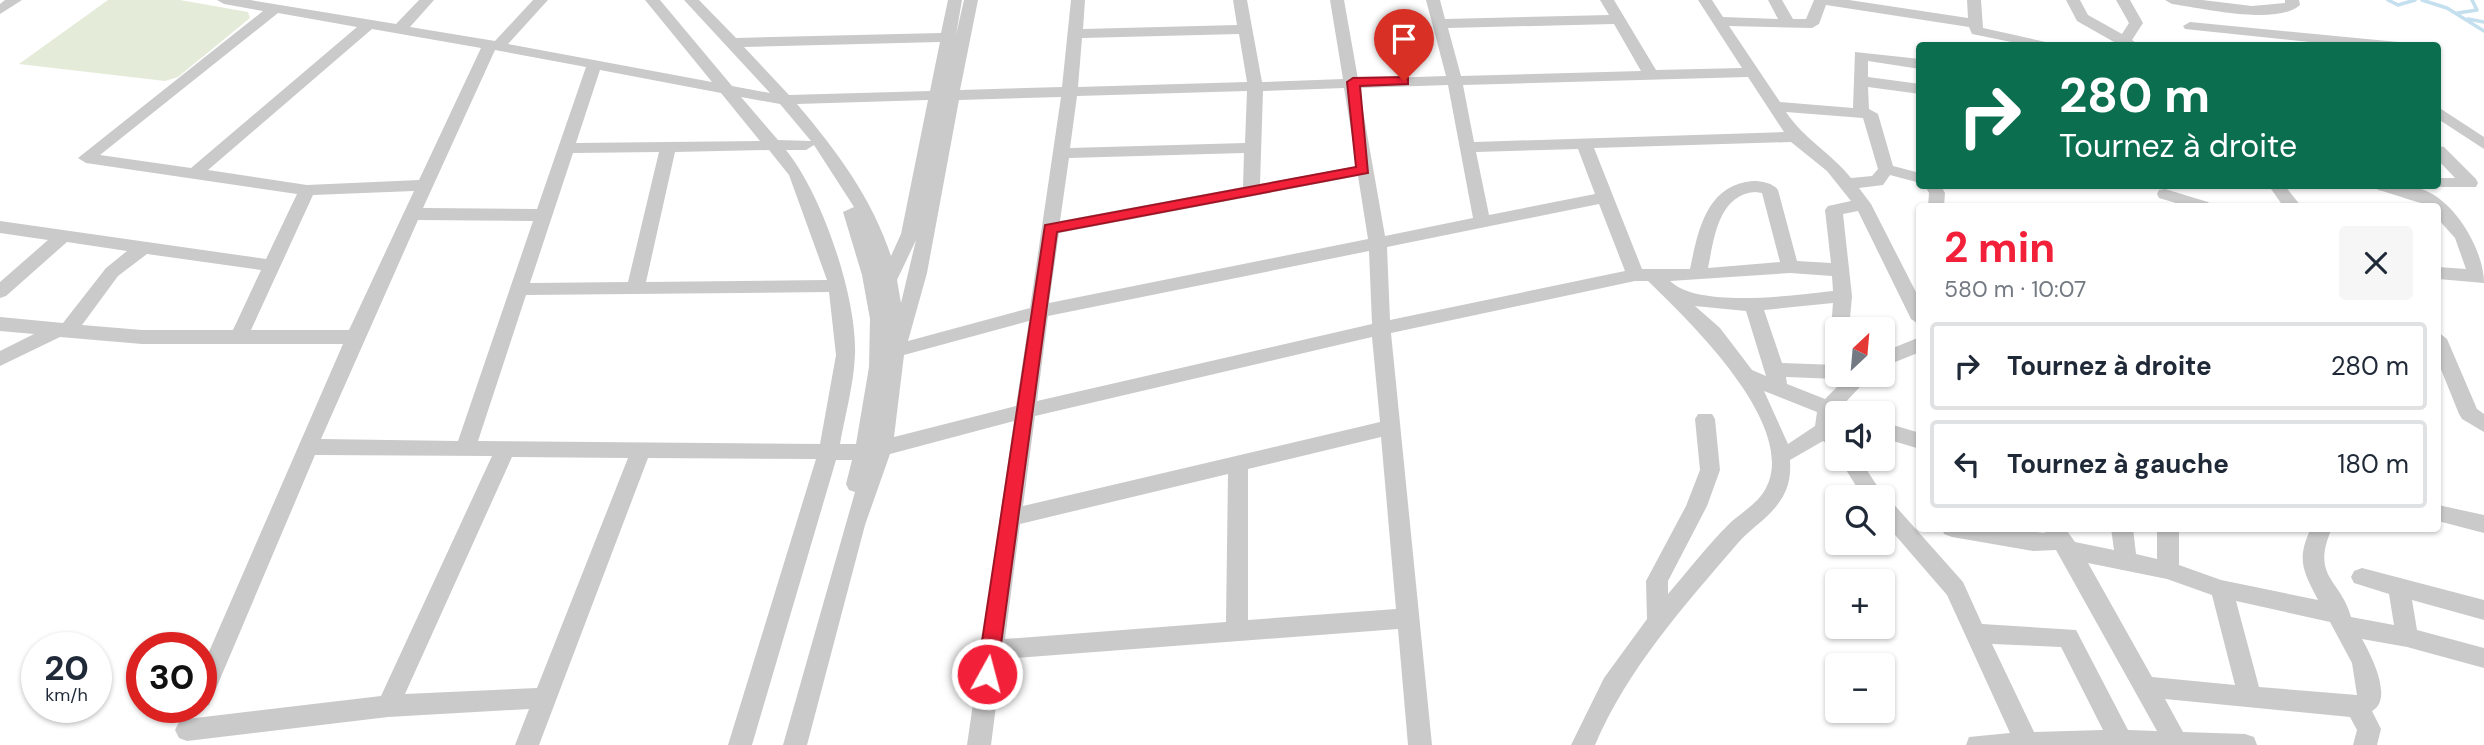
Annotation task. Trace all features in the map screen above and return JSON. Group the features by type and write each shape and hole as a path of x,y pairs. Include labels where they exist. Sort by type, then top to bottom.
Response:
{"street":[{"path":"0,10 15,0"},
{"path":"224,0 494,46 775,99 1752,72"},
{"path":"399,30 427,0"},
{"path":"217,661 355,337 414,214 425,185 494,46 541,0"},
{"path":"652,0 797,174 836,286 846,355 830,449 740,745"},
{"path":"680,0 842,172 860,204 881,279 895,351 892,394 782,745"},
{"path":"691,0 731,43 832,178 851,211 881,279 873,450 794,745"},
{"path":"895,351 910,309 955,0"},
{"path":"881,279 910,233 943,95 971,0"},
{"path":"979,745 990,650 1070,89 1078,0"},
{"path":"1240,0 1255,85 1251,191"},
{"path":"1337,0 1353,82 1363,170 1378,245 1381,329 1420,745"},
{"path":"1433,0 1454,79 1482,222"},
{"path":"1607,0 1651,75"},
{"path":"1705,0 1794,138 1833,167 1863,204 1916,310"},
{"path":"1775,0 1788,23"},
{"path":"1719,21 1814,23 1821,0 1975,24"},
{"path":"1974,0 1977,31 2036,42"},
{"path":"2073,0 2082,18 2127,42"},
{"path":"2123,0 2136,23 2129,42"},
{"path":"2172,0 2270,10 2289,7 2293,5 2292,0"},
{"path":"2172,0 2201,42"},
{"path":"274,9 86,158 307,190 425,185"},
{"path":"1440,24 1619,19"},
{"path":"196,172 367,26"},
{"path":"2190,26 2356,42"},
{"path":"1076,34 1245,29"},
{"path":"731,43 950,37"},
{"path":"1861,111 1860,55 1916,63"},
{"path":"466,447 594,65"},
{"path":"1861,81 1916,88"},
{"path":"1772,106 1861,111 1872,116 1886,169"},
{"path":"2441,114 2484,144"},
{"path":"1467,147 1794,138"},
{"path":"1583,745 1623,667 1658,618 1710,564 1733,533 1770,499 1778,485 1780,456 1774,432 1745,375 1713,332 1674,297 1642,274 1605,197 1584,143"},
{"path":"566,148 806,145"},
{"path":"636,288 668,146"},
{"path":"1061,153 1251,148"},
{"path":"2441,154 2470,183 2441,183"},
{"path":"1886,169 1916,177"},
{"path":"1846,184 1877,181 1886,169"},
{"path":"1050,229 1363,170"},
{"path":"1698,275 1715,211 1733,190 1742,187 1761,186 1770,190 1790,267"},
{"path":"2414,189 2432,203"},
{"path":"239,337 307,190"},
{"path":"2164,195 2192,203"},
{"path":"895,351 1038,312 1605,197"},
{"path":"1841,317 1843,296 1834,210 1863,204"},
{"path":"2441,212 2463,236 2481,276 2441,273"},
{"path":"414,214 543,215"},
{"path":"0,227 272,266"},
{"path":"0,292 62,237"},
{"path":"0,359 62,331 112,272 142,249"},
{"path":"309,447 873,450 1024,411 1381,329 1642,274 1698,275 1790,267 1840,270"},
{"path":"518,289 836,286"},
{"path":"1674,297 1752,305 1843,296"},
{"path":"1752,305 1762,326 1779,389"},
{"path":"0,324 142,337 355,337"},
{"path":"1895,355 1916,346"},
{"path":"2441,346 2469,414 2484,424"},
{"path":"1774,370 1825,372"},
{"path":"1745,375 1779,389 1825,420"},
{"path":"2441,383 2459,390"},
{"path":"1658,618 1657,582 1696,506 1710,470 1705,419"},
{"path":"1009,518 1391,427"},
{"path":"1780,456 1804,445 1825,429"},
{"path":"1895,434 1916,440"},
{"path":"388,706 506,448"},
{"path":"527,745 642,448"},
{"path":"1237,631 1238,463"},
{"path":"2441,514 2484,524"},
{"path":"1909,525 1955,589 2028,744"},
{"path":"1975,532 2033,542 2061,540 2126,562 2168,570 2221,589 2484,659"},
{"path":"2122,532 2126,562"},
{"path":"2168,532 2168,570"},
{"path":"2147,687 2357,707 2370,699 2363,662 2313,569 2314,545 2320,532"},
{"path":"2061,540 2147,687 2160,743"},
{"path":"2362,577 2484,610"},
{"path":"2399,587 2407,637"},
{"path":"2221,589 2250,696"},
{"path":"990,650 1409,618"},
{"path":"1975,634 2068,637 2121,741"},
{"path":"184,738 388,706 545,698"},
{"path":"2357,707 2369,729 2365,745"},
{"path":"1978,745 2121,741 2245,745"}],"green space":[{"path":"108,0 180,0 248,12 250,18 178,77 165,81 19,64"}],"waterway":[{"path":"2388,0 2398,5 2415,0"},
{"path":"2422,0 2447,8 2484,31"},
{"path":"2458,13 2477,10 2472,0"},
{"path":"2468,19 2484,22"}],"route":[{"path":"987,674 1050,229 1363,170 1353,82 1404,81"}]}
